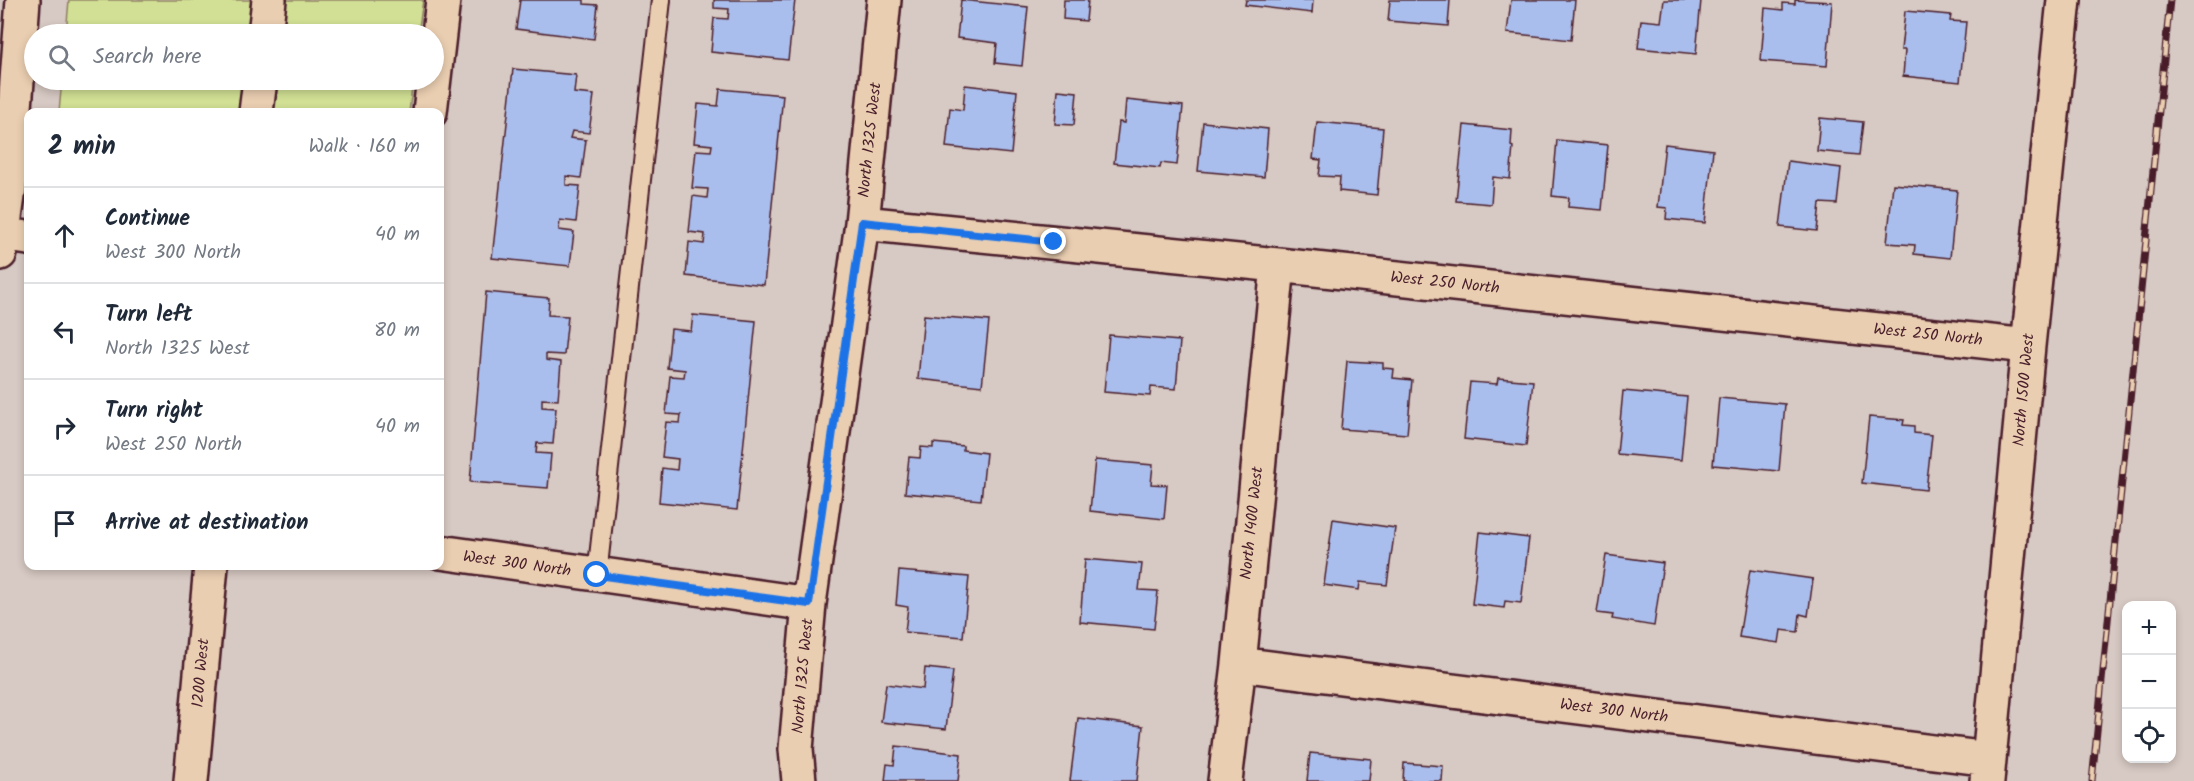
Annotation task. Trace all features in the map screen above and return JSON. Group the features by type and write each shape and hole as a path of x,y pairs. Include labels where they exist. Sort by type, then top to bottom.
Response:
{"street":[{"path":"8,240 9,189 23,0"},
{"path":"266,24 268,0"},
{"path":"440,24 443,0"},
{"name":"North 1325 West","path":"799,781 796,749 809,604 862,222 884,0"},
{"name":"North 1500 West","path":"1988,770 2028,346 2064,0"},
{"path":"256,108 259,90"},
{"path":"430,108 433,90"},
{"name":"West 250 North","path":"862,222 2028,346"},
{"name":"North 1400 West","path":"1225,781 1239,664 1278,265"},
{"name":"West 300 North","path":"444,553 809,604"},
{"name":"1200 West","path":"191,781 211,570"},
{"name":"West 300 North","path":"1239,664 1988,770"}],"lane":[{"path":"597,575 661,0"}],"green space":[{"path":"69,0 423,0 419,24 67,24"},
{"path":"61,90 412,90 410,108 59,108"}],"building":[{"path":"520,0 584,0 584,4 598,5 594,39 516,29"},
{"path":"714,0 795,0 788,60 711,52 714,18 728,19 729,9 714,8"},
{"path":"961,0 1028,7 1022,66 995,63 997,43 957,38"},
{"path":"1064,0 1088,0 1086,21 1063,19"},
{"path":"1246,0 1313,0 1312,13 1245,5"},
{"path":"1390,0 1450,0 1448,26 1388,21"},
{"path":"1511,0 1575,0 1571,40 1507,33"},
{"path":"1664,0 1701,0 1696,54 1638,48 1641,20 1661,22"},
{"path":"1795,0 1832,2 1827,66 1761,61 1765,8 1783,10 1783,3 1795,4"},
{"path":"1905,11 1951,15 1950,21 1966,22 1960,82 1903,76 1905,50 1901,50"},
{"path":"513,69 576,75 574,93 594,95 589,133 572,131 570,138 586,140 581,178 566,176 566,185 580,186 576,222 560,220 559,230 574,232 570,266 492,258"},
{"path":"965,85 1017,91 1011,154 946,147 950,108 963,110"},
{"path":"720,89 783,95 764,285 686,276 689,242 704,244 705,234 689,232 693,196 707,198 708,189 692,188 696,150 711,151 712,145 694,143 698,104 718,106"},
{"path":"1058,90 1077,92 1074,125 1055,124"},
{"path":"1126,100 1183,106 1177,165 1161,163 1160,168 1114,163 1119,122 1124,123"},
{"path":"1820,118 1863,122 1859,155 1817,151"},
{"path":"1203,122 1268,129 1264,177 1198,171"},
{"path":"1317,122 1383,128 1377,195 1339,191 1340,177 1319,176 1321,160 1313,159"},
{"path":"1464,125 1512,130 1510,179 1493,177 1491,204 1456,201"},
{"path":"1557,140 1608,145 1602,210 1568,207 1569,198 1552,196"},
{"path":"1665,144 1713,150 1705,223 1666,219 1667,208 1658,207"},
{"path":"1788,161 1841,168 1837,204 1820,203 1817,231 1780,227"},
{"path":"1893,184 1957,190 1950,258 1914,254 1915,245 1887,243"},
{"path":"486,292 549,298 548,315 568,316 564,355 546,354 546,360 561,362 558,400 542,399 542,407 556,408 553,444 537,443 536,453 551,454 548,488 470,482"},
{"path":"693,315 756,321 737,510 659,502 662,468 677,470 678,459 662,457 666,422 680,423 681,415 666,414 670,376 684,377 685,370 667,368 671,329 691,331"},
{"path":"924,315 989,321 982,386 918,379"},
{"path":"1109,335 1180,341 1176,389 1151,387 1150,396 1104,392"},
{"path":"1347,361 1383,363 1383,368 1394,369 1393,378 1412,380 1407,434 1341,429"},
{"path":"1498,378 1533,381 1526,446 1464,439 1470,382 1497,384"},
{"path":"1623,391 1687,397 1681,460 1617,454"},
{"path":"1719,398 1785,404 1779,471 1713,465"},
{"path":"1869,417 1904,420 1903,425 1914,426 1914,433 1932,435 1926,490 1862,483"},
{"path":"933,443 963,446 963,450 986,453 981,500 905,493 909,457 920,458 921,447 933,448"},
{"path":"1095,460 1153,465 1151,484 1167,485 1164,519 1090,511"},
{"path":"1333,519 1395,528 1387,585 1360,582 1359,590 1324,585"},
{"path":"1480,532 1529,538 1521,603 1505,601 1504,608 1472,604"},
{"path":"1606,555 1663,563 1654,626 1612,619 1613,615 1597,613"},
{"path":"1085,559 1142,564 1139,590 1158,591 1154,629 1080,622"},
{"path":"1750,570 1813,579 1808,616 1800,614 1798,632 1781,630 1779,643 1739,637"},
{"path":"899,571 969,577 963,637 905,632 908,607 896,605"},
{"path":"925,668 953,671 946,729 881,722 886,684 923,689"},
{"path":"1078,718 1143,726 1137,781 1070,781"},
{"path":"896,746 961,754 958,781 885,781 887,764 894,765"},
{"path":"1310,753 1371,759 1369,781 1307,781"},
{"path":"1404,763 1443,766 1442,781 1403,781"}],"railway":[{"path":"2092,781 2170,0"}],"route":[{"path":"597,575 809,604 862,222 1054,242"}]}
